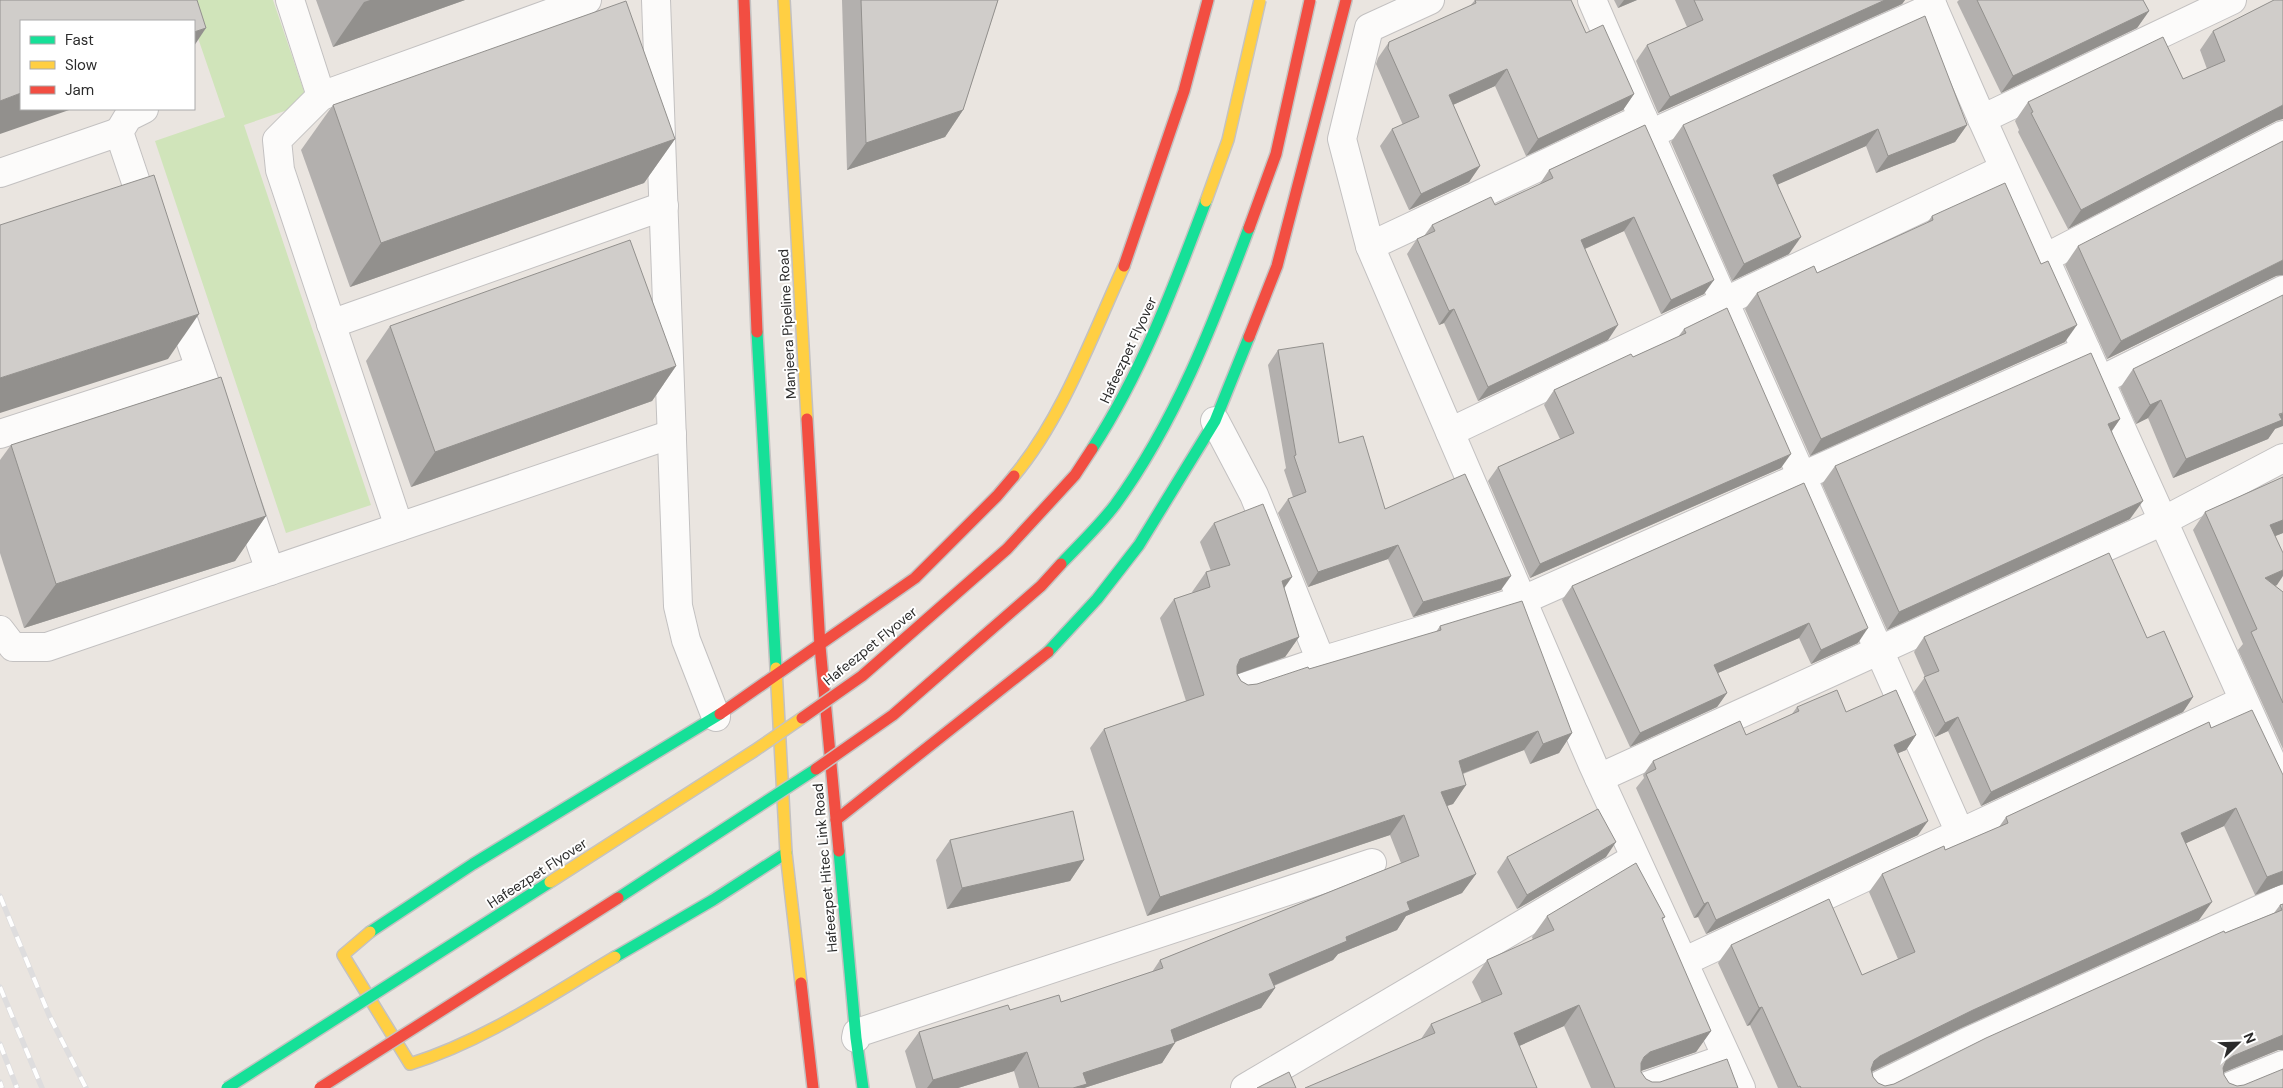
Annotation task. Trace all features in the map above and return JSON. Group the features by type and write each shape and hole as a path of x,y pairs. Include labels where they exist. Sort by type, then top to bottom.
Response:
{"main road":[{"path":"744,0 758,359 786,853 813,1088"},
{"name":"Manjeera Pipeline Road","path":"784,0 820,646"},
{"path":"786,853 713,900 475,1040 436,1056 410,1064 343,955 377,926 473,864 716,717 820,646 915,578 997,496 1035,452 1077,370 1128,260 1184,91 1208,0"},
{"name":"Hafeezpet Flyover","path":"227,1088 754,751 862,676 1007,549 1075,476 1118,408 1171,295 1228,140 1260,0"},
{"path":"320,1088 782,793 893,715 1041,586 1114,506 1162,433 1217,314 1276,154 1310,0"},
{"path":"836,820 1048,652 1096,599 1139,546 1215,421 1277,266 1346,0"},
{"name":"Hafeezpet Hitec Link Road","path":"820,646 856,1038 863,1088"}],"street":[{"path":"290,0 321,96"},
{"path":"399,527 280,170 277,140 321,96 587,0"},
{"path":"656,0 678,606 686,640 716,717"},
{"path":"1430,0 1370,28 1360,65 1342,139 1370,246 1599,778 1741,1088"},
{"path":"1592,0 1960,833"},
{"path":"1982,119 2232,0"},
{"path":"1370,246 1932,3 2004,169 2283,787"},
{"path":"0,173 119,132 128,117 142,110"},
{"path":"119,132 156,239"},
{"path":"2045,258 2283,136"},
{"path":"1450,432 2004,169"},
{"path":"331,324 664,206"},
{"path":"168,276 226,443"},
{"path":"2099,381 2283,290"},
{"path":"1238,689 1321,661 1523,600 2086,350"},
{"path":"0,434 200,369"},
{"path":"1215,421 1254,494 1321,661"},
{"path":"0,630 13,646 47,647 672,434"},
{"path":"1599,778 2163,521 2283,458"},
{"path":"235,470 270,571"},
{"path":"1683,962 2243,701"},
{"path":"1244,1088 1285,1077 1636,858"},
{"path":"856,1038 857,1033 1372,863"},
{"path":"1874,1088 1967,1042 2283,899"},
{"path":"1642,1088 1727,1058"},
{"path":"2226,1088 2283,1065"}],"green space":[{"path":"185,0 273,0 308,103 244,125 371,505 286,533 155,141 225,117 195,29 195,20 192,20"}],"building":[{"path":"0,0 197,0 206,28 195,32 195,20 20,20 20,93 0,101"},
{"path":"861,0 998,0 963,110 866,143"},
{"path":"1475,0 1571,0 1586,33 1603,25 1634,94 1538,139 1507,69 1449,95 1480,166 1421,194 1392,129 1419,117 1388,48 1389,42 1476,3"},
{"path":"1694,0 1885,0 1670,97 1647,45 1703,20"},
{"path":"1977,0 2143,0 2149,11 2013,76"},
{"path":"2274,0 2283,0 2283,105 2081,210 2031,113 2033,112 2028,102 2163,37 2183,79 2225,61 2213,31"},
{"path":"626,1 675,139 381,243 333,105"},
{"path":"1925,16 1967,125 1888,156 1878,129 1773,175 1801,237 1744,264 1683,125"},
{"path":"1645,125 1714,280 1671,300 1634,217 1581,240 1618,325 1488,387 1454,309 1449,311 1417,239 1435,231 1432,225 1491,197 1495,205 1553,178 1549,170"},
{"path":"2283,141 2283,260 2121,341 2078,246"},
{"path":"154,175 199,314 0,378 0,225"},
{"path":"2005,183 2041,264 2048,261 2077,325 1821,439 1757,293 1814,266 1817,273 1933,220 1932,216"},
{"path":"630,240 676,366 435,452 390,326"},
{"path":"2283,295 2283,413 2279,414 2282,420 2186,459 2161,400 2150,405 2133,369"},
{"path":"1727,308 1791,454 1540,564 1498,467 1574,433 1554,390 1631,354 1633,357 1686,333 1684,329"},
{"path":"1323,343 1339,443 1363,436 1385,509 1465,474 1511,576 1423,602 1398,545 1318,572 1288,499 1306,492 1294,456 1296,455 1278,350"},
{"path":"2091,353 2120,419 2108,424 2143,501 1899,612 1835,466"},
{"path":"221,377 266,516 56,584 11,445"},
{"path":"2283,477 2283,520 2270,525 2283,553 2283,570 2265,578 2283,592 2283,703 2251,632 2257,629 2205,512"},
{"path":"1804,483 1868,628 1821,650 1809,623 1714,665 1727,693 1640,733 1572,586"},
{"path":"1263,504 1292,577 1282,581 1299,637 1240,659 1237,666 1237,674 1241,681 1248,685 1257,684 1308,667 1309,669 1441,630 1440,626 1522,601 1572,733 1543,744 1538,731 1459,761 1466,785 1441,792 1476,874 1407,902 1410,910 1346,937 1347,941 1269,974 1275,988 1171,1030 1175,1043 1083,1073 1087,1084 1073,1088 1039,1088 1027,1052 933,1080 919,1032 1008,1005 1010,1010 1059,995 1061,1002 1163,968 1160,960 1419,856 1404,815 1160,897 1104,729 1204,695 1174,599 1210,587 1206,572 1230,565 1214,523"},
{"path":"2109,553 2147,638 2164,631 2193,697 1991,792 1958,717 1945,723 1924,677 1939,671 1924,637"},
{"path":"1837,690 1846,712 1896,690 1916,735 1894,745 1928,821 1716,920 1708,902 1704,904 1646,774 1656,769 1653,761 1740,721 1746,735 1799,711 1797,707"},
{"path":"2252,710 2283,775 2283,871 2267,877 2236,808 2181,833 2212,902 1973,1010 1880,1056 1874,1061 1871,1069 1873,1077 1878,1083 1885,1086 1894,1084 1986,1038 2224,931 2225,933 2282,910 2280,905 2283,904 2283,1035 2233,1056 2226,1061 2223,1068 2224,1075 2229,1083 2237,1086 2283,1069 2283,1088 1798,1087 1762,1007 1759,1008 1731,945 1829,899 1862,975 1915,952 1882,874 1944,846 1945,850 2008,823 2006,817 2209,722 2211,728"},
{"path":"1598,809 1616,842 1527,895 1507,857"},
{"path":"1073,811 1084,860 962,888 950,840"},
{"path":"1636,863 1665,917 1662,918 1711,1031 1650,1052 1641,1063 1641,1072 1646,1079 1652,1082 1660,1082 1727,1059 1738,1088 1615,1088 1579,1005 1514,1033 1537,1088 1305,1088 1435,1033 1431,1024 1502,994 1487,960 1554,930 1547,916"},
{"path":"1289,1072 1296,1088 1257,1088"}],"railway":[{"path":"0,896 49,1015 86,1088"},
{"path":"0,987 42,1088"},
{"path":"0,1044 17,1088"},
{"path":"0,1082 2,1088"}],"traffic: fast":[{"path":"1092,449 1110,420 1142,359 1169,297 1206,201"},
{"path":"1061,564 1096,528 1115,505 1157,440 1207,336 1249,228"},
{"path":"757,332 776,668"},
{"path":"1048,652 1097,599 1139,545 1215,421 1249,337"},
{"path":"370,932 473,864 720,714"},
{"path":"618,898 816,769"},
{"path":"839,851 856,1038 863,1088"},
{"path":"615,957 713,900 786,853"},
{"path":"227,1088 550,882"}],"traffic: slow":[{"path":"784,0 807,419"},
{"path":"1206,201 1228,140 1260,0"},
{"path":"1014,476 1047,429 1062,402 1124,266"},
{"path":"776,668 786,853 801,983"},
{"path":"550,882 802,718"},
{"path":"370,932 343,955 410,1064 464,1043 490,1030 541,1002 615,957"}],"traffic: jam":[{"path":"744,0 757,332"},
{"path":"1124,266 1184,91 1208,0"},
{"path":"1249,228 1276,154 1310,0"},
{"path":"1249,337 1277,266 1346,0"},
{"path":"807,419 820,646 839,851"},
{"path":"802,718 862,676 1007,549 1075,475 1092,449"},
{"path":"720,714 915,578 997,496 1014,476"},
{"path":"816,769 893,715 1041,586 1061,564"},
{"path":"836,820 1048,652"},
{"path":"320,1088 618,898"},
{"path":"801,983 813,1088"}]}
